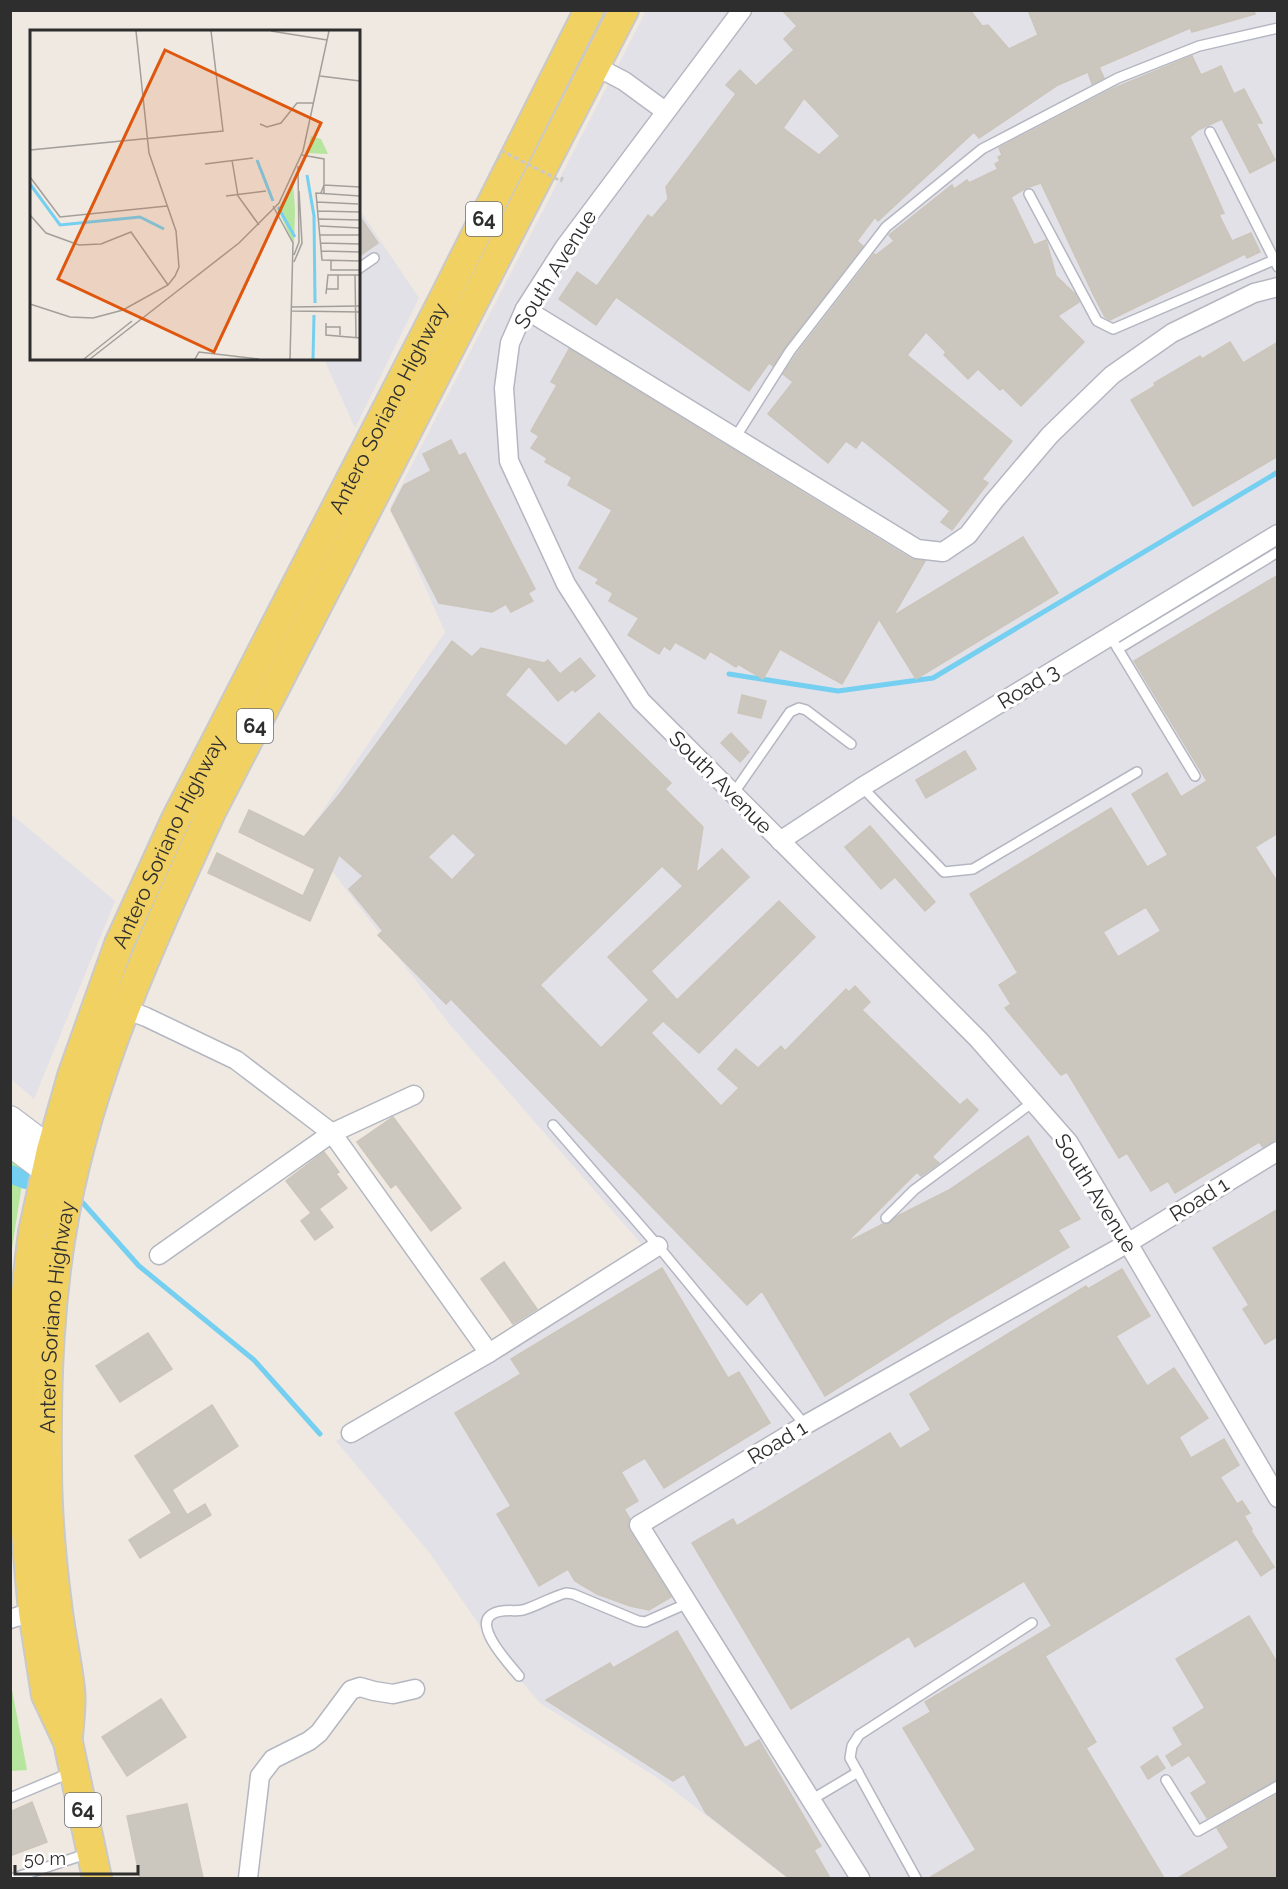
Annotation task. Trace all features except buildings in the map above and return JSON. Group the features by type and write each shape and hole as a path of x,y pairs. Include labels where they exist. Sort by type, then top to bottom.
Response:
{"main road":[{"name":"Antero Soriano Highway","path":"94,1865 68,1742 71,1691 33,1611 21,1475 19,1389 30,1252 56,1165 72,1076 118,944 176,819 441,304 589,10"},
{"name":"Antero Soriano Highway","path":"56,1165 89,1113 126,1009 182,874 211,812 624,10"},
{"path":"10,1119 56,1165"},
{"path":"10,1143 56,1165"}],"street":[{"name":"South Avenue","path":"742,10 564,248 525,309 510,343 504,388 509,461 566,584 641,701 979,1040 1069,1143 1271,1475 1278,1498"},
{"path":"595,66 624,81 665,111"},
{"path":"525,309 916,549 943,552 968,535 1050,435 1112,375 1172,333 1254,293 1278,287"},
{"name":"Road 3","path":"780,841 862,787 1114,642 1278,534"},
{"path":"98,1000 126,1009 236,1060 332,1133 489,1353"},
{"path":"159,1255 332,1133 414,1095"},
{"name":"Road 1","path":"860,1878 639,1525 805,1425 1128,1243 1278,1151"},
{"path":"351,1433 489,1353 658,1246"},
{"path":"248,1878 260,1776 273,1759 309,1741 319,1733 351,1690 360,1687 393,1694 415,1689"}],"lane":[{"path":"735,438 790,351 886,227 982,149 1118,78 1199,46 1278,28"},
{"path":"1029,194 1097,321 1113,329 1276,264 1210,132"},
{"path":"360,268 374,258"},
{"path":"1195,776 1114,642 1278,552"},
{"path":"733,794 790,712 799,708 806,710 851,744"},
{"path":"862,787 944,872 973,868 1137,772"},
{"path":"886,1218 914,1190 1033,1102"},
{"path":"553,1125 658,1246 805,1425"},
{"path":"519,1676 492,1641 485,1627 490,1615 525,1609 559,1595 573,1594 645,1622 688,1603"},
{"path":"916,1878 850,1758 852,1746 858,1735 1032,1623"},
{"path":"10,1798 74,1771"},
{"path":"811,1800 858,1773"},
{"path":"1166,1780 1198,1831 1278,1786"},
{"path":"14,1878 94,1865"}],"path":[{"path":"498,159 502,152 561,181 564,174"}],"shaded area":[{"path":"646,11 1277,11 1277,1878 787,1878 659,1779 540,1703 504,1661 429,1552 336,1441 650,1254 451,1026 305,836 445,632 390,507"},
{"path":"360,210 419,298 355,428 324,360 360,360"},
{"path":"10,813 115,901 34,1099 11,1079"}],"green space":[{"path":"11,1160 24,1171 11,1255"},
{"path":"10,1679 27,1770 10,1771"}],"waterway":[{"path":"729,674 838,691 933,678 1278,472"},
{"path":"10,1174 26,1180"},
{"path":"83,1203 139,1266 254,1360 320,1434"}]}
